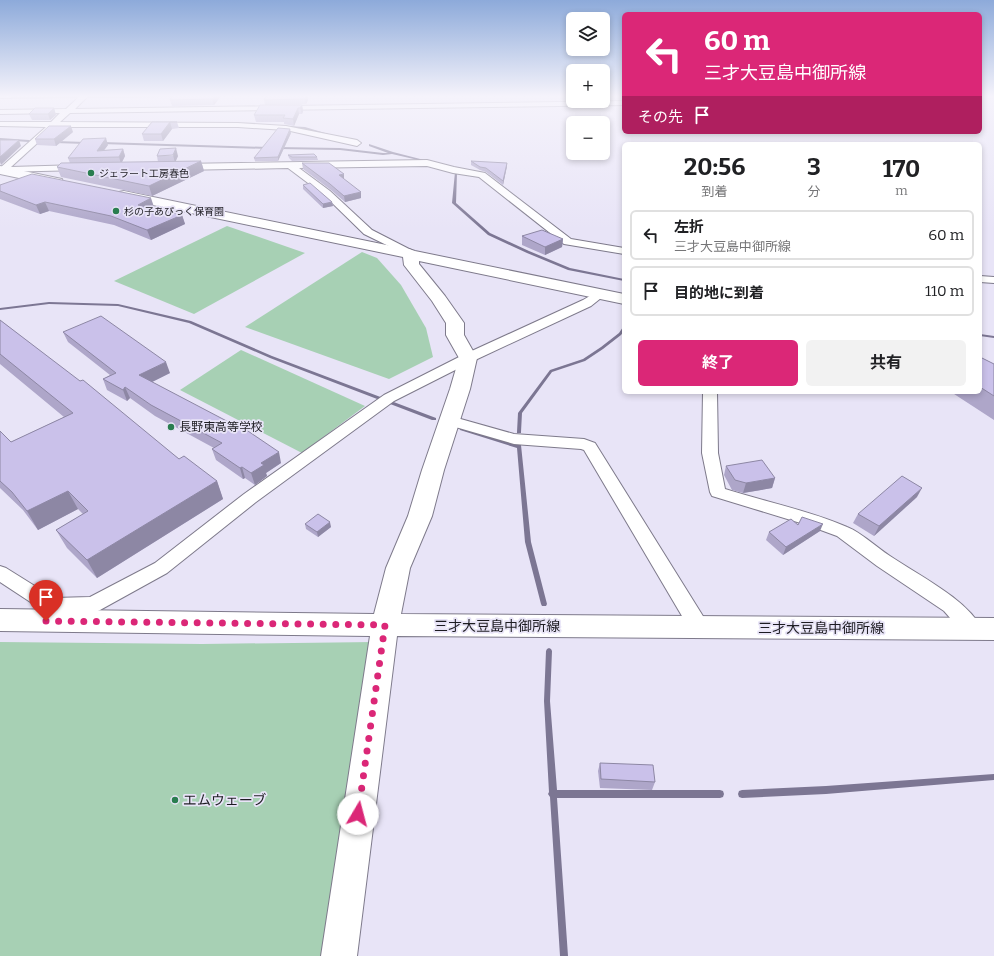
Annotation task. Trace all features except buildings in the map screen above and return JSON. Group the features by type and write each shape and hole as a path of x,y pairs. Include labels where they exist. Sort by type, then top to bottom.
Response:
{"street":[{"path":"1,170 36,141"},
{"path":"347,141 357,143"},
{"path":"20,142 33,143"},
{"path":"173,167 427,163 452,170 482,175 568,242 622,251"},
{"path":"290,165 327,193 368,232 409,253 412,265 439,299 455,323 456,335 468,358 420,516 398,568 385,625 339,956"},
{"path":"1,170 87,168"},
{"path":"1,170 70,184"},
{"path":"108,192 409,253 622,299"},
{"path":"982,279 994,280"},
{"path":"0,573 48,613 93,605 161,568 250,498 386,400 468,358 562,316 587,303 600,294"},
{"path":"710,394 710,453 718,492 738,500 812,520 843,532 983,629"},
{"path":"450,421 514,439 584,444 590,446 699,627"},
{"name":"三才大豆島中御所線","path":"0,620 48,613 385,625 983,629"}],"green space":[{"path":"227,226 305,253 194,314 114,281"},
{"path":"362,252 377,258 401,285 426,328 433,357 389,379 245,327"},
{"path":"241,350 365,406 302,453 180,390"},
{"name":"エムウェーブ","path":"0,642 202,644 374,642 325,956 0,956"}],"waterway":[{"path":"23,141 29,141"},
{"path":"56,142 86,143"},
{"path":"102,143 268,148"},
{"path":"370,145 392,153"},
{"path":"278,148 340,149 383,154 392,153"},
{"path":"392,153 427,161"},
{"path":"456,173 454,203 489,234 569,269 622,280"},
{"path":"0,309 49,303 118,305 190,322 271,357 434,419"},
{"path":"519,432 520,413 551,371 584,360 602,348 622,331"},
{"path":"982,335 994,337"},
{"path":"462,429 519,447"},
{"path":"519,445 528,542 544,604"},
{"path":"549,651 547,701 553,794"},
{"path":"742,794 826,790 994,777"},
{"path":"553,794 720,794"},
{"path":"553,794 564,956"}],"place":[{"name":"ジェラート工房春色","path":"91,173"},
{"name":"杉の子あぴっく保育園","path":"116,211"},
{"name":"長野東高等学校","path":"171,427"},
{"name":"エムウェーブ","path":"175,800"}],"route":[{"path":"46,621 385,625 358,814"}]}
